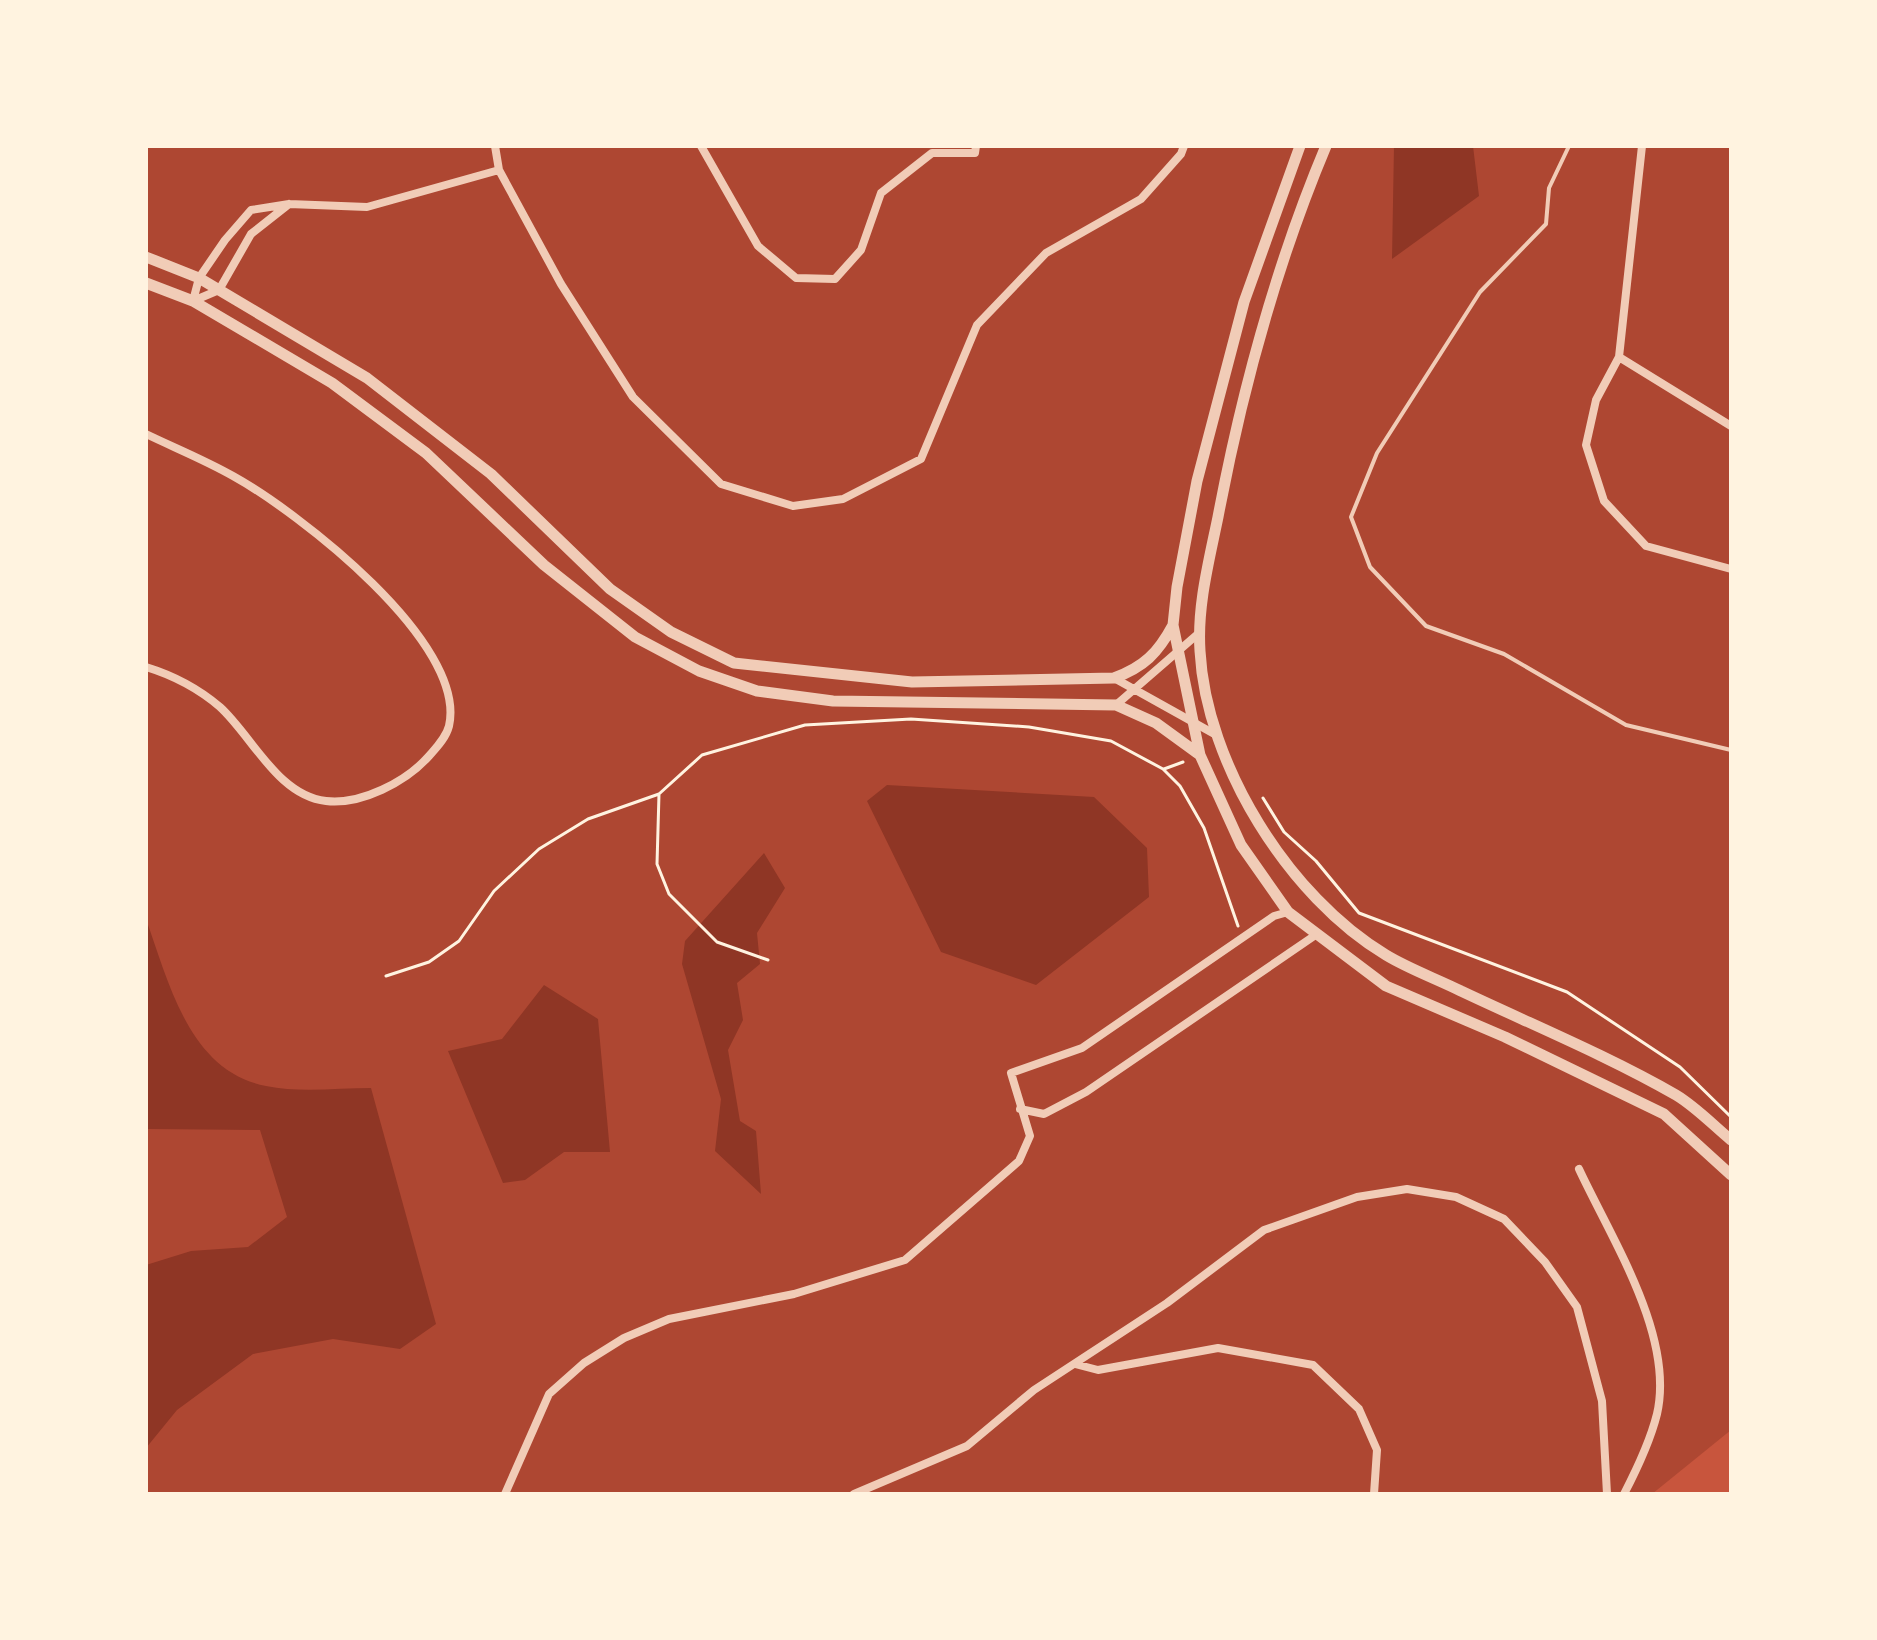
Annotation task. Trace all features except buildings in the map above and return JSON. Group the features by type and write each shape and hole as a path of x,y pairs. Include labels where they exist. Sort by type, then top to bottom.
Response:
{"street":[{"path":"495,146 499,170 561,284 633,397 721,484 793,506 843,499 921,459 977,325 1046,253 1141,199 1181,154 1184,146"},
{"path":"701,146 758,246 796,278 835,279 861,250 881,193 932,153 975,153 976,146"},
{"path":"1300,146 1244,302 1218,394 1197,481 1173,625 1200,755 1241,845 1288,912 1386,986 1505,1037 1664,1114 1731,1175"},
{"path":"1326,146 1296,217 1243,399 1209,564 1199,633 1205,692 1219,736 1245,795 1279,856 1325,910 1385,954 1679,1097 1731,1140"},
{"path":"1642,146 1619,357 1596,400 1586,445 1604,501 1646,546 1731,569"},
{"path":"193,301 199,278 225,240 251,210 289,204 367,207 499,170"},
{"path":"193,301 219,290 251,234 289,204"},
{"path":"146,257 199,278 367,378 491,474 610,589 671,632 734,663 912,682 1114,678 1142,666 1153,657 1173,625"},
{"path":"146,283 193,301 332,383 426,453 544,565 635,637 699,671 757,691 833,701 1116,705 1156,723 1200,755"},
{"path":"1619,357 1731,426"},
{"path":"146,434 235,476 343,553 414,628 449,692 449,726 441,742 422,764 396,782 358,799 325,801 301,792 282,779 219,706 171,675 146,667"},
{"path":"1116,705 1199,633"},
{"path":"1114,678 1219,736"},
{"path":"505,1494 549,1394 584,1363 624,1338 669,1319 794,1294 905,1260 1019,1161 1030,1136 1011,1073 1082,1048 1274,916 1288,912"},
{"path":"1020,1109 1044,1114 1086,1092 1317,934"},
{"path":"1579,1169 1646,1312 1658,1353 1657,1412 1640,1462 1624,1494"},
{"path":"854,1494 967,1446 1034,1390 1167,1303 1264,1230 1357,1197 1407,1189 1456,1197 1504,1219 1545,1262 1577,1307 1602,1401 1607,1494"},
{"path":"1075,1364 1098,1370 1218,1348 1313,1365 1359,1409 1377,1450 1374,1494"}],"lane":[{"path":"1569,146 1549,188 1546,224 1480,292 1377,453 1351,517 1370,567 1426,626 1504,654 1626,725 1731,750"}],"path":[{"path":"386,976 429,962 459,941 494,891 539,849 588,819 659,794 702,755 805,725 911,719 1029,727 1111,741 1163,769 1180,786 1204,828 1242,938"},
{"path":"1163,769 1200,755"},
{"path":"1257,788 1284,832 1316,861 1359,913 1567,992 1680,1067 1731,1117"},
{"path":"659,794 657,864 669,894 717,942 768,960"}],"shaded area":[{"path":"146,146 1731,146 1731,1430 1652,1494 146,1494"},
{"path":"1394,146 1473,146 1479,196 1392,259"},
{"path":"887,785 1094,797 1147,848 1149,897 1036,985 941,952 867,801"},
{"path":"764,853 785,888 757,933 760,964 737,983 743,1020 728,1050 740,1121 756,1131 761,1194 715,1151 721,1099 682,964 685,941"},
{"path":"146,919 186,1021 218,1063 240,1077 266,1086 305,1090 371,1088 436,1324 400,1349 333,1339 253,1354 177,1410 146,1448 146,1265 191,1251 248,1247 287,1217 260,1130 146,1129"},
{"path":"544,985 598,1019 610,1152 564,1152 525,1180 503,1183 448,1051 502,1039"}]}
